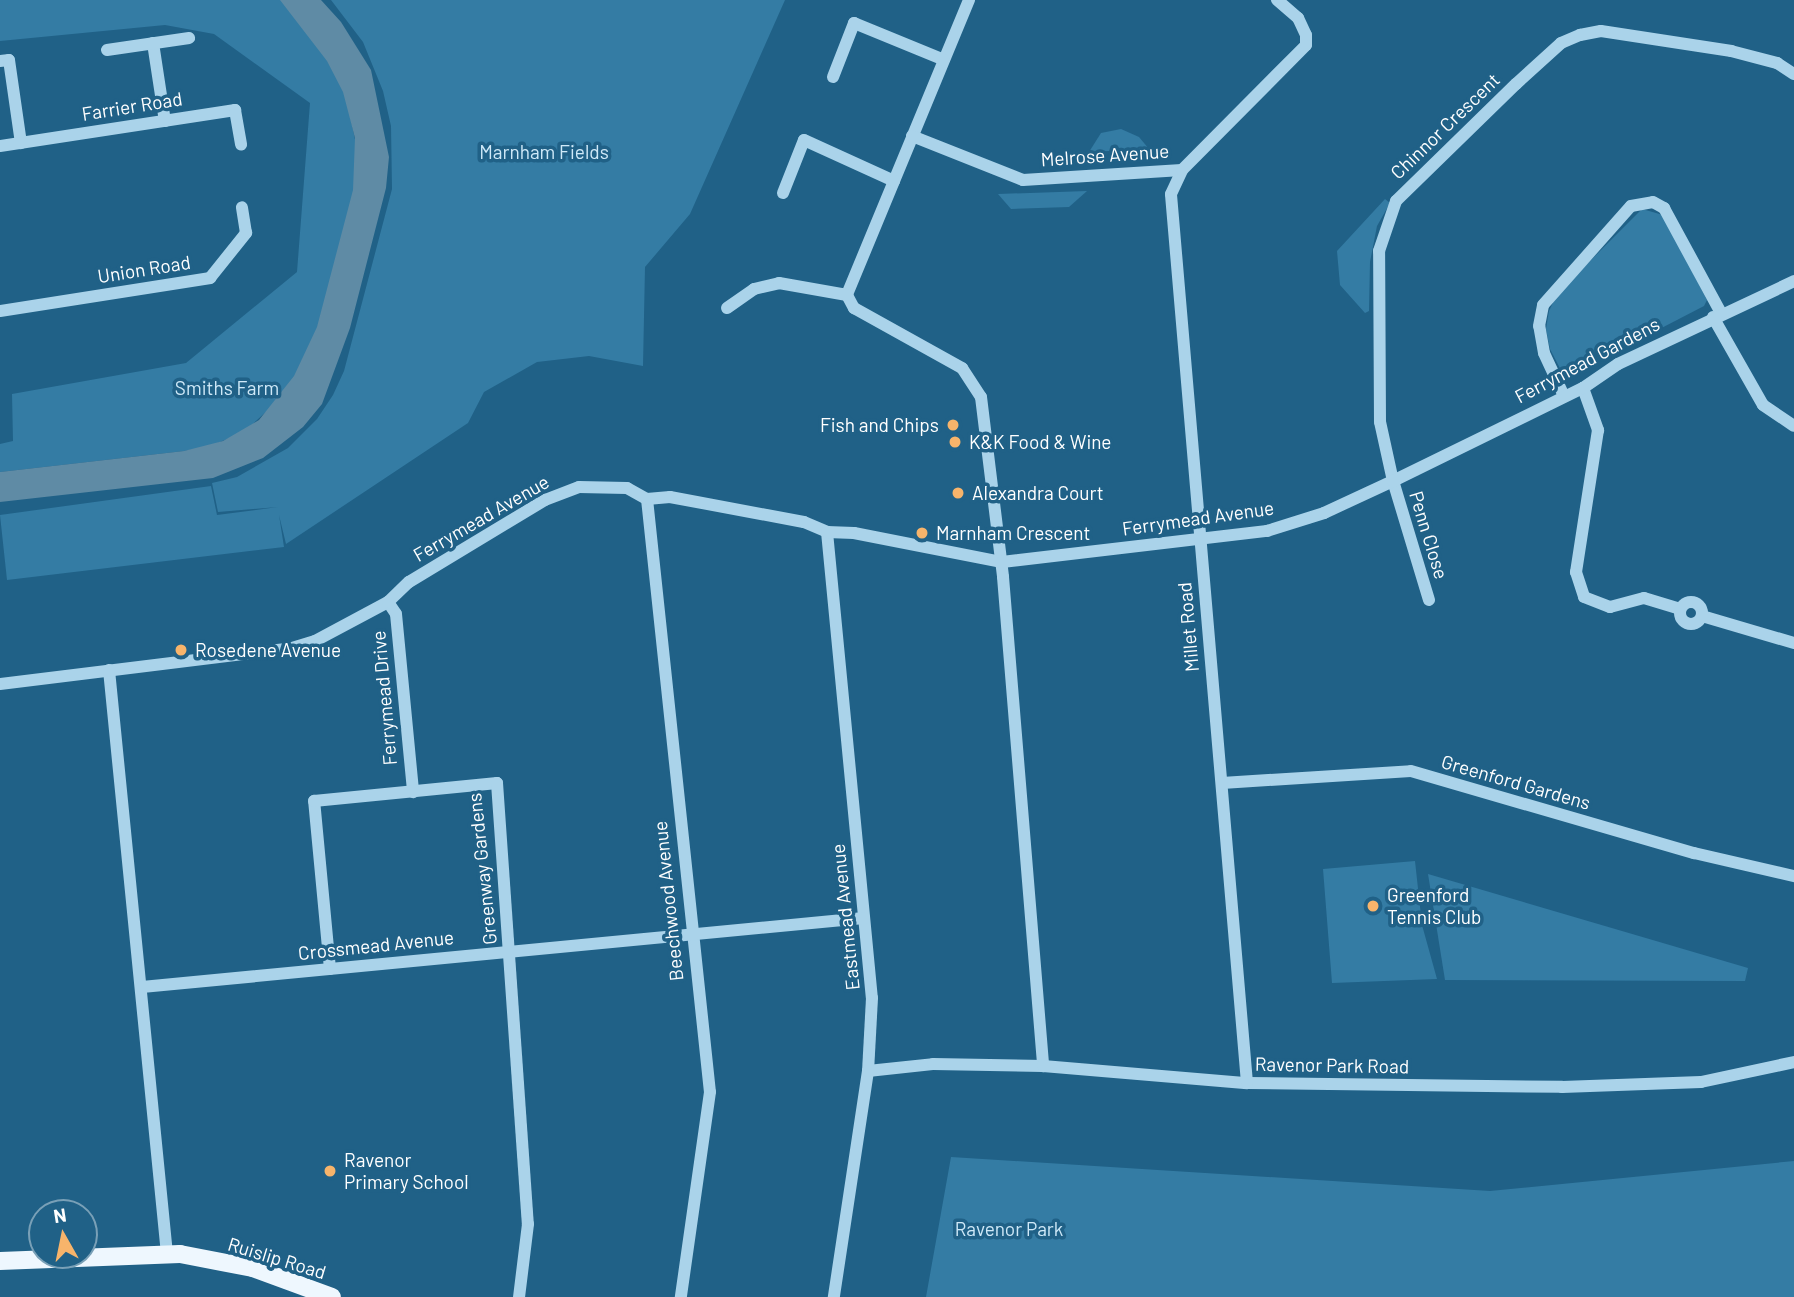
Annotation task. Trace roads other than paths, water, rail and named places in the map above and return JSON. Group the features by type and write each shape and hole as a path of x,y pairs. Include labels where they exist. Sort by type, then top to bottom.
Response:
{"main road":[{"name":"Ruislip Road","path":"0,1261 167,1254 253,1268 332,1297"}],"street":[{"path":"847,295 969,0"},
{"path":"1182,170 1306,46 1307,35 1298,18 1277,0"},
{"path":"833,77 853,23 944,60"},
{"name":"Chinnor Crescent","path":"1392,481 1380,422 1377,330 1379,251 1396,201 1516,84 1562,43 1580,35 1601,31 1692,45 1791,68"},
{"path":"107,50 189,38"},
{"path":"153,43 165,121"},
{"path":"0,61 9,60 21,143"},
{"name":"Farrier Road","path":"0,146 235,110 241,144"},
{"name":"Melrose Avenue","path":"912,136 1023,180 1182,170"},
{"path":"783,193 804,141 894,181"},
{"name":"Millet Road","path":"1182,170 1171,194 1172,213 1248,1083"},
{"path":"1563,394 1544,353 1539,326 1543,305 1631,206 1653,202 1664,208 1763,405 1794,426"},
{"name":"Union Road","path":"0,311 210,278 246,233 242,207"},
{"name":"Ferrymead Gardens","path":"1324,513 1563,394 1583,388 1618,364 1717,315 1794,281"},
{"path":"727,309 754,289 779,283 847,295"},
{"path":"847,295 854,308 962,368 981,397 1002,562 1043,1066"},
{"path":"1583,388 1598,430 1576,572 1584,597 1610,607 1644,598 1680,609 1688,601 1696,602 1702,616 1794,643"},
{"name":"Penn Close","path":"1392,481 1429,600"},
{"name":"Ferrymead Avenue","path":"0,684 292,648 315,641 388,602 409,582 562,492 617,487 647,499 670,497 804,522 827,532 854,533 1002,562 1200,541 1267,531 1324,513"},
{"name":"Beechwood Avenue","path":"647,499 690,934 710,1092 681,1297"},
{"name":"Eastmead Avenue","path":"827,532 872,998 868,1071 834,1297"},
{"name":"Ferrymead Drive","path":"388,602 396,614 413,792"},
{"path":"109,670 167,1254"},
{"name":"Greenford Gardens","path":"1222,783 1411,771 1694,853 1794,876"},
{"name":"Greenway Gardens","path":"330,969 314,801 497,783 528,1224 519,1297"},
{"name":"Crossmead Avenue","path":"142,987 864,918"},
{"name":"Ravenor Park Road","path":"868,1071 933,1064 1043,1066 1248,1083 1612,1085 1701,1082 1794,1062"}],"place":[{"name":"Fish and Chips","path":"953,425"},
{"name":"K&K Food & Wine","path":"955,442"},
{"name":"Alexandra Court","path":"958,493"},
{"name":"Marnham Crescent","path":"922,533"},
{"name":"Rosedene Avenue","path":"181,650"},
{"name":"Greenford Tennis Club","path":"1373,906"},
{"name":"Ravenor Primary School","path":"330,1171"}],"park label":[{"name":"Marnham Fields","path":"544,152"},
{"name":"Smiths Farm","path":"227,388"},
{"name":"Ravenor Park","path":"1009,1229"}]}
